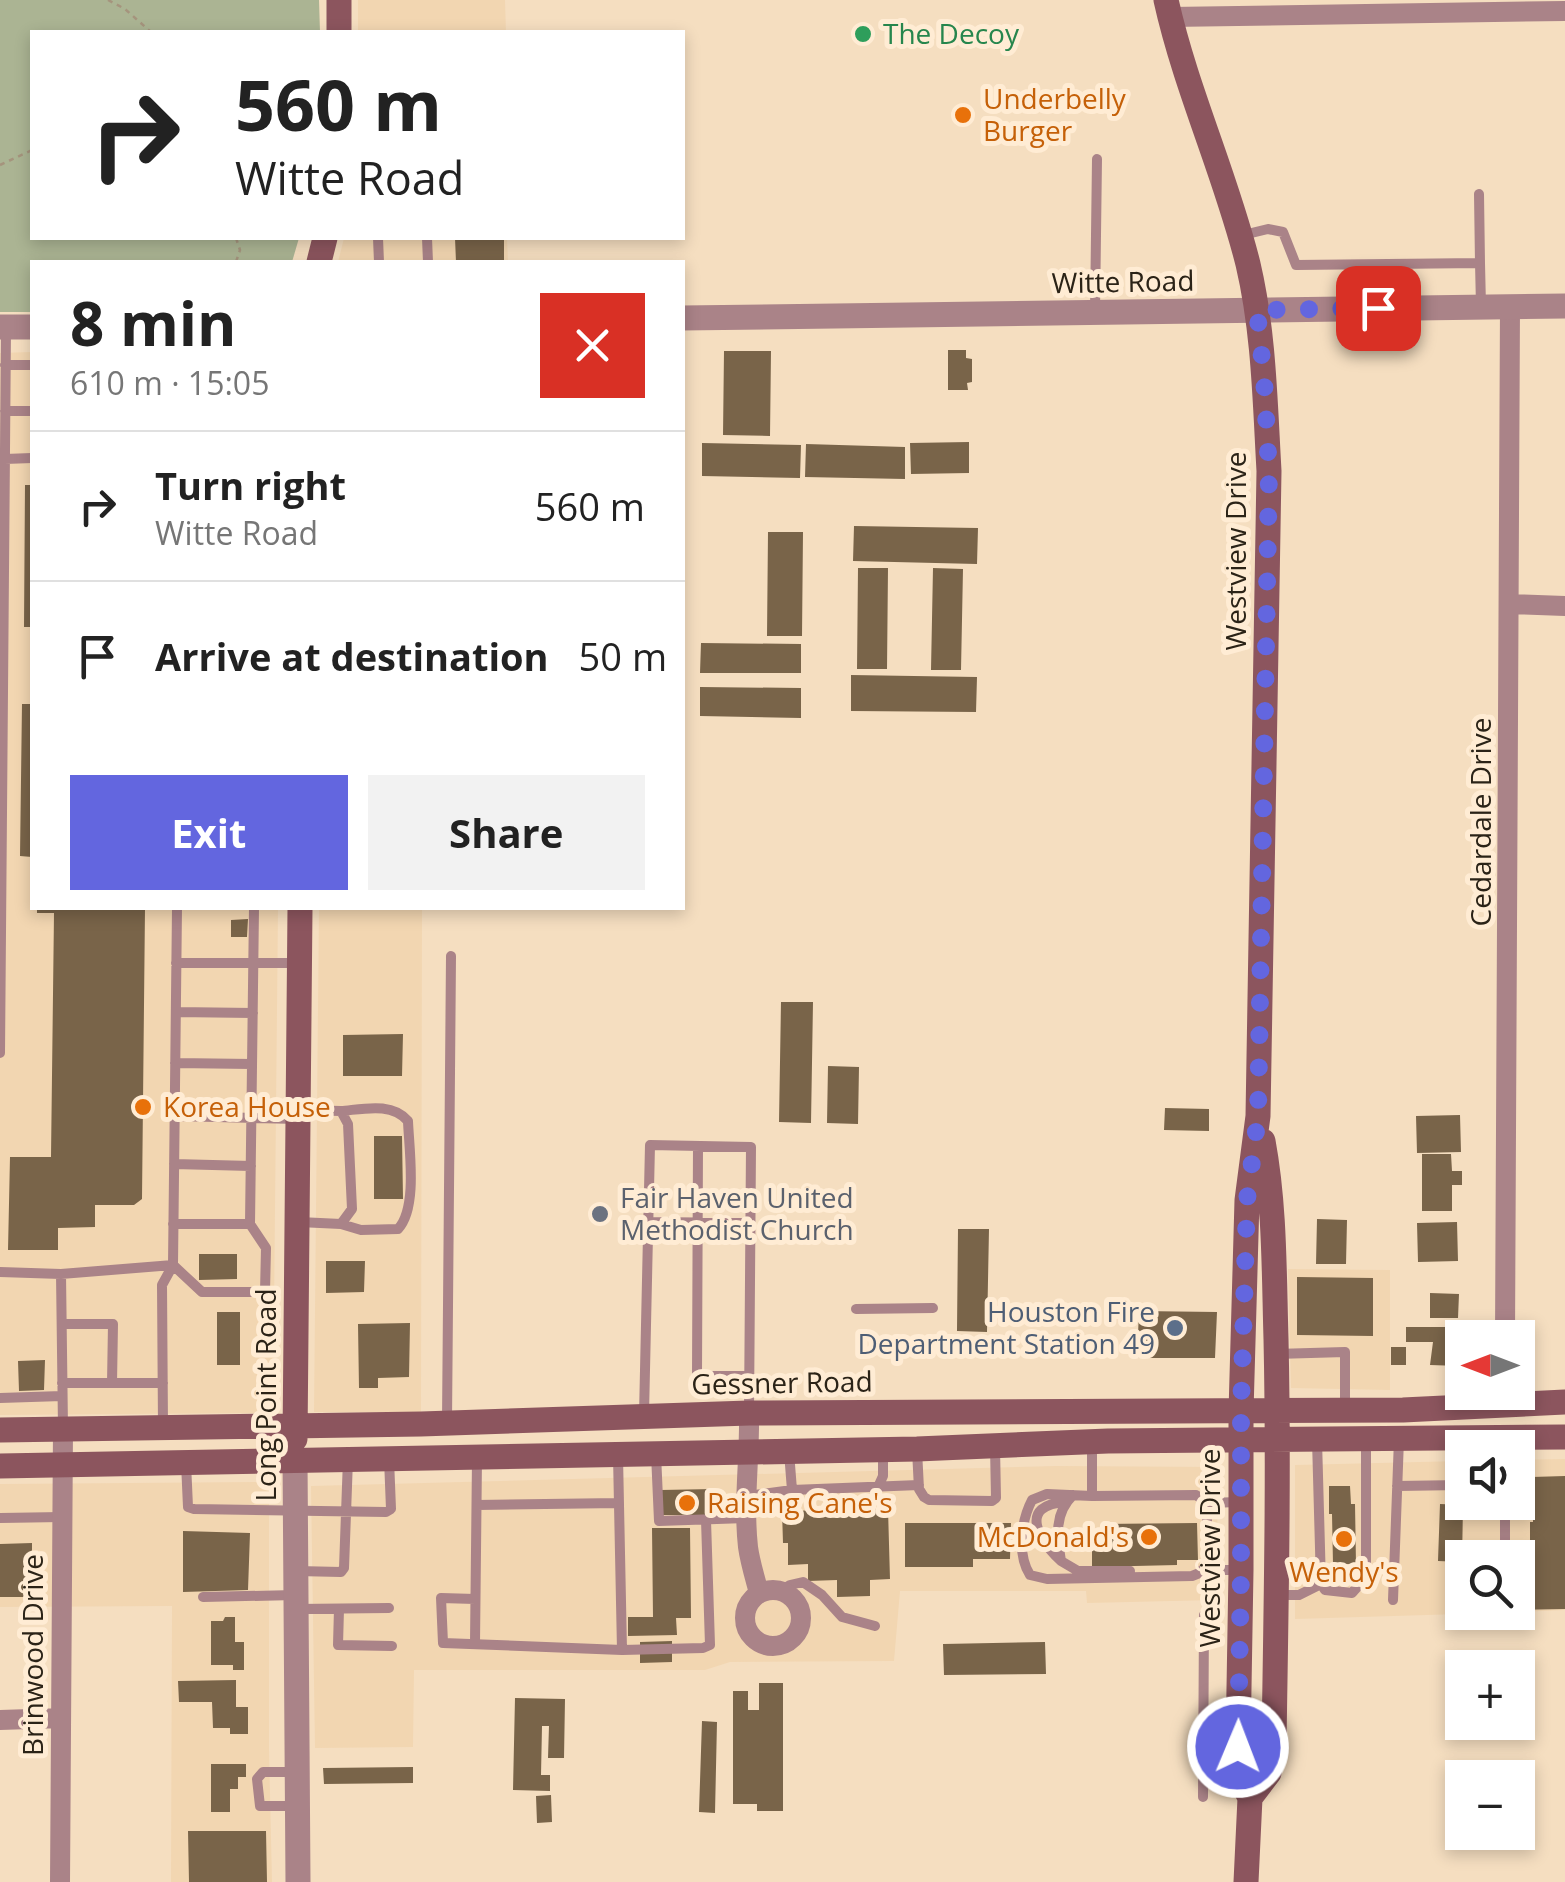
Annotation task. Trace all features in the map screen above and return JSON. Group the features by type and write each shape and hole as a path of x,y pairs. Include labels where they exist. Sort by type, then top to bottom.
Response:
{"main road":[{"path":"339,0 339,30"},
{"name":"Westview Drive","path":"1168,9 1180,58 1222,176 1257,310 1269,471 1258,1116 1247,1200 1241,1412 1238,1772 1250,1798 1246,1882"},
{"name":"Long Point Road","path":"295,1459 300,910"},
{"name":"Westview Drive","path":"1250,1798 1269,1773 1274,1744 1276,1595 1276,1354 1268,1170 1258,1116"},
{"name":"Gessner Road","path":"1535,1400 1565,1402"},
{"name":"Gessner Road","path":"0,1430 447,1423 749,1413 1346,1411 1445,1405"},
{"path":"969,1411 982,1446"},
{"path":"1177,1412 1177,1440"},
{"path":"1535,1440 1565,1437"},
{"path":"0,1466 1177,1440 1445,1440"}],"street":[{"path":"1168,9 1388,7 1565,11"},
{"name":"Cedardale Drive","path":"1505,1320 1510,306"},
{"name":"Witte Road","path":"685,318 1565,306"},
{"path":"3,327 30,326"},
{"path":"1510,604 1565,606"},
{"path":"749,1413 746,1518 758,1593"},
{"name":"Brinwood Drive","path":"60,1882 63,1429"},
{"name":"Long Point Road","path":"295,1459 298,1882"},
{"path":"782,1590 792,1596 802,1618 791,1640 780,1645 758,1644 747,1629 746,1609 758,1593 782,1590"},
{"path":"0,1720 60,1718"}],"lane":[{"path":"1095,312 1097,159"},
{"path":"1479,194 1481,307"},
{"path":"1239,236 1268,229 1283,232 1296,265 1480,263"},
{"path":"0,1053 3,327"},
{"path":"5,366 30,365"},
{"path":"5,412 30,411"},
{"path":"5,459 30,458"},
{"path":"163,1427 162,1284 172,1264 177,910"},
{"path":"0,1272 61,1274 172,1264 202,1292 264,1292 266,1248 250,1224 254,910"},
{"path":"447,1423 451,956"},
{"path":"176,963 300,963"},
{"path":"176,1012 253,1013"},
{"path":"175,1063 252,1064"},
{"path":"174,1116 251,1118 386,1108 404,1115 408,1121 410,1198 406,1221 398,1229 361,1230 342,1224 297,1222"},
{"path":"342,1110 348,1124 352,1210 342,1224"},
{"path":"644,1416 650,1144 751,1147 749,1413"},
{"path":"698,1146 697,1376 749,1376"},
{"path":"174,1164 251,1166"},
{"path":"648,1222 750,1223"},
{"path":"173,1224 250,1224"},
{"path":"266,1248 297,1248"},
{"path":"61,1274 63,1429"},
{"path":"856,1309 932,1308"},
{"path":"62,1324 113,1324 112,1383"},
{"path":"1276,1354 1345,1352 1346,1411"},
{"path":"62,1382 163,1383"},
{"path":"0,1398 62,1396"},
{"path":"1317,1439 1321,1584 1324,1590 1352,1593 1364,1577 1366,1438"},
{"path":"1393,1600 1399,1438"},
{"path":"1092,1442 1092,1496"},
{"path":"917,1448 919,1485 924,1498 992,1501 996,1498 982,1446"},
{"path":"878,1486 884,1476 883,1449"},
{"path":"789,1451 792,1490"},
{"path":"656,1453 658,1521 746,1518"},
{"path":"618,1454 622,1650"},
{"path":"475,1643 477,1457"},
{"path":"203,1597 296,1592 340,1572 344,1568 348,1458"},
{"path":"186,1462 188,1507 386,1512 391,1509 389,1458"},
{"path":"747,1496 792,1490 919,1485"},
{"path":"1397,1486 1445,1485"},
{"path":"1069,1498 1047,1494 1032,1500 1024,1520 1024,1561 1030,1575 1047,1580 1192,1576 1206,1570"},
{"path":"1241,1502 1207,1503 1196,1495 1069,1498 1042,1507 1037,1520 1040,1537 1061,1562 1078,1571 1241,1570"},
{"path":"1061,1562 1059,1519 1069,1498"},
{"path":"477,1505 619,1503"},
{"path":"1206,1570 1207,1503"},
{"path":"0,1518 62,1516"},
{"path":"475,1599 440,1598 442,1643 622,1650 703,1648 710,1645 706,1520"},
{"path":"782,1590 803,1582 842,1617 875,1626"},
{"path":"1276,1595 1299,1595 1321,1584"},
{"path":"296,1592 339,1609 389,1608"},
{"path":"339,1609 338,1645 392,1646"},
{"path":"1202,1797 1204,1615"},
{"path":"298,1772 262,1772 257,1779 260,1806 298,1806"}],"path":[{"path":"108,0 149,30"},
{"path":"0,165 30,151"}],"shaded area":[{"path":"358,0 505,0 506,30 358,30"},
{"path":"344,240 507,240 508,260 338,260"},
{"path":"30,352 30,910 278,910 273,1413 0,1415 0,353"},
{"path":"319,910 422,910 421,1412 314,1412"},
{"path":"1288,1269 1390,1270 1390,1390 1291,1388"},
{"path":"1565,1459 1565,1610 1535,1611 1535,1540 1445,1540 1445,1614 1295,1619 1295,1465 1445,1461 1445,1520 1535,1520 1535,1460"},
{"path":"1056,1466 1219,1467 1215,1600 1087,1603 1086,1591 900,1591 894,1661 730,1662 705,1670 414,1670 413,1747 315,1748 311,1486"},
{"path":"269,1482 272,1882 171,1882 172,1606 0,1607 0,1484"}],"green space":[{"path":"0,0 319,0 320,30 30,30 30,240 298,240 293,260 30,260 30,312 0,312"}],"building":[{"path":"455,240 504,240 504,260 456,260"},
{"path":"948,350 966,350 966,358 972,359 968,390 948,390"},
{"path":"724,351 771,351 770,436 723,435"},
{"path":"969,442 969,473 911,474 910,443"},
{"path":"702,443 801,445 800,478 702,476"},
{"path":"806,444 905,447 905,479 805,477"},
{"path":"25,485 30,485 30,627 24,627"},
{"path":"854,526 978,528 977,564 853,561"},
{"path":"768,532 803,532 802,636 767,636"},
{"path":"858,568 888,568 887,669 857,669"},
{"path":"933,568 963,569 961,670 931,670"},
{"path":"701,643 801,644 801,673 700,673"},
{"path":"851,675 977,677 976,712 851,711"},
{"path":"700,687 801,688 801,718 700,716"},
{"path":"22,704 30,704 30,857 20,856"},
{"path":"145,910 142,1199 134,1205 95,1205 95,1227 58,1228 58,1250 8,1250 10,1157 51,1157 54,913 37,913"},
{"path":"248,919 247,937 231,937 231,920"},
{"path":"781,1002 813,1002 811,1123 779,1122"},
{"path":"403,1034 402,1076 343,1076 343,1035"},
{"path":"828,1066 859,1067 858,1124 827,1123"},
{"path":"1165,1108 1209,1109 1209,1131 1164,1130"},
{"path":"1460,1115 1461,1152 1417,1153 1416,1116"},
{"path":"374,1136 402,1136 403,1199 374,1199"},
{"path":"1422,1154 1451,1154 1452,1171 1462,1171 1462,1185 1452,1185 1452,1211 1422,1211"},
{"path":"1317,1219 1347,1220 1346,1264 1316,1264"},
{"path":"1457,1222 1458,1261 1418,1262 1417,1223"},
{"path":"958,1229 989,1229 987,1332 957,1331"},
{"path":"199,1254 237,1254 237,1279 199,1280"},
{"path":"326,1261 365,1261 364,1292 326,1293"},
{"path":"1297,1277 1373,1278 1373,1336 1297,1335"},
{"path":"1430,1293 1459,1294 1458,1318 1430,1318"},
{"name":"Houston Fire Department Station 49","path":"1139,1311 1217,1312 1215,1358 1137,1358"},
{"path":"217,1312 240,1312 240,1365 217,1365"},
{"path":"410,1323 409,1377 378,1378 378,1388 359,1388 358,1324"},
{"path":"1406,1327 1445,1327 1445,1366 1430,1365 1433,1342 1406,1342"},
{"path":"1391,1347 1406,1347 1406,1365 1391,1365"},
{"path":"45,1360 44,1390 19,1391 18,1361"},
{"path":"1565,1476 1565,1609 1535,1610 1535,1540 1530,1540 1530,1522 1535,1520 1535,1477"},
{"name":"Wendy's","path":"1329,1486 1350,1486 1351,1504 1355,1504 1356,1564 1333,1564"},
{"name":"Raising Cane's","path":"713,1489 715,1515 661,1515 661,1490"},
{"path":"1440,1504 1445,1504 1445,1520 1463,1520 1462,1540 1445,1540 1445,1561 1438,1561"},
{"path":"888,1509 890,1579 870,1580 870,1596 837,1597 837,1580 808,1581 808,1564 788,1565 782,1511"},
{"path":"905,1523 1011,1523 1010,1559 973,1559 973,1567 905,1567"},
{"name":"McDonald's","path":"1197,1523 1198,1560 1177,1560 1177,1565 1092,1567 1092,1550 1101,1549 1101,1524"},
{"path":"652,1528 690,1528 691,1618 676,1618 677,1635 628,1636 628,1617 653,1617"},
{"path":"183,1531 250,1533 248,1590 183,1592"},
{"path":"32,1543 32,1597 0,1597 0,1544"},
{"path":"225,1617 235,1617 235,1642 244,1642 244,1670 233,1670 233,1665 211,1665 211,1621 223,1621"},
{"path":"672,1641 672,1662 640,1663 640,1642"},
{"path":"1045,1642 1046,1674 944,1675 943,1644"},
{"path":"236,1680 236,1707 248,1707 248,1734 230,1734 230,1728 213,1728 212,1702 179,1702 178,1681"},
{"path":"759,1683 783,1683 783,1811 757,1811 757,1804 733,1804 733,1691 748,1691 748,1710 759,1710"},
{"path":"515,1698 565,1699 564,1758 548,1758 549,1726 542,1726 541,1775 550,1775 550,1791 513,1790"},
{"path":"702,1721 717,1722 715,1813 699,1812"},
{"path":"211,1764 246,1764 246,1777 238,1777 238,1789 230,1789 230,1812 211,1812"},
{"path":"413,1767 413,1783 324,1784 323,1768"},
{"path":"551,1795 552,1822 537,1823 536,1796"},
{"path":"188,1831 266,1831 267,1882 189,1882"}],"place":[{"name":"The Decoy","path":"863,34"},
{"name":"Underbelly Burger","path":"963,115"},
{"name":"Korea House","path":"143,1107"},
{"name":"Fair Haven United Methodist Church","path":"600,1214"},
{"name":"Houston Fire Department Station 49","path":"1175,1328"},
{"name":"Raising Cane's","path":"687,1503"},
{"name":"McDonald's","path":"1149,1537"},
{"name":"Wendy's","path":"1344,1539"}],"route":[{"path":"1238,1747 1241,1412 1247,1200 1258,1116 1269,471 1257,310 1378,308"}]}
